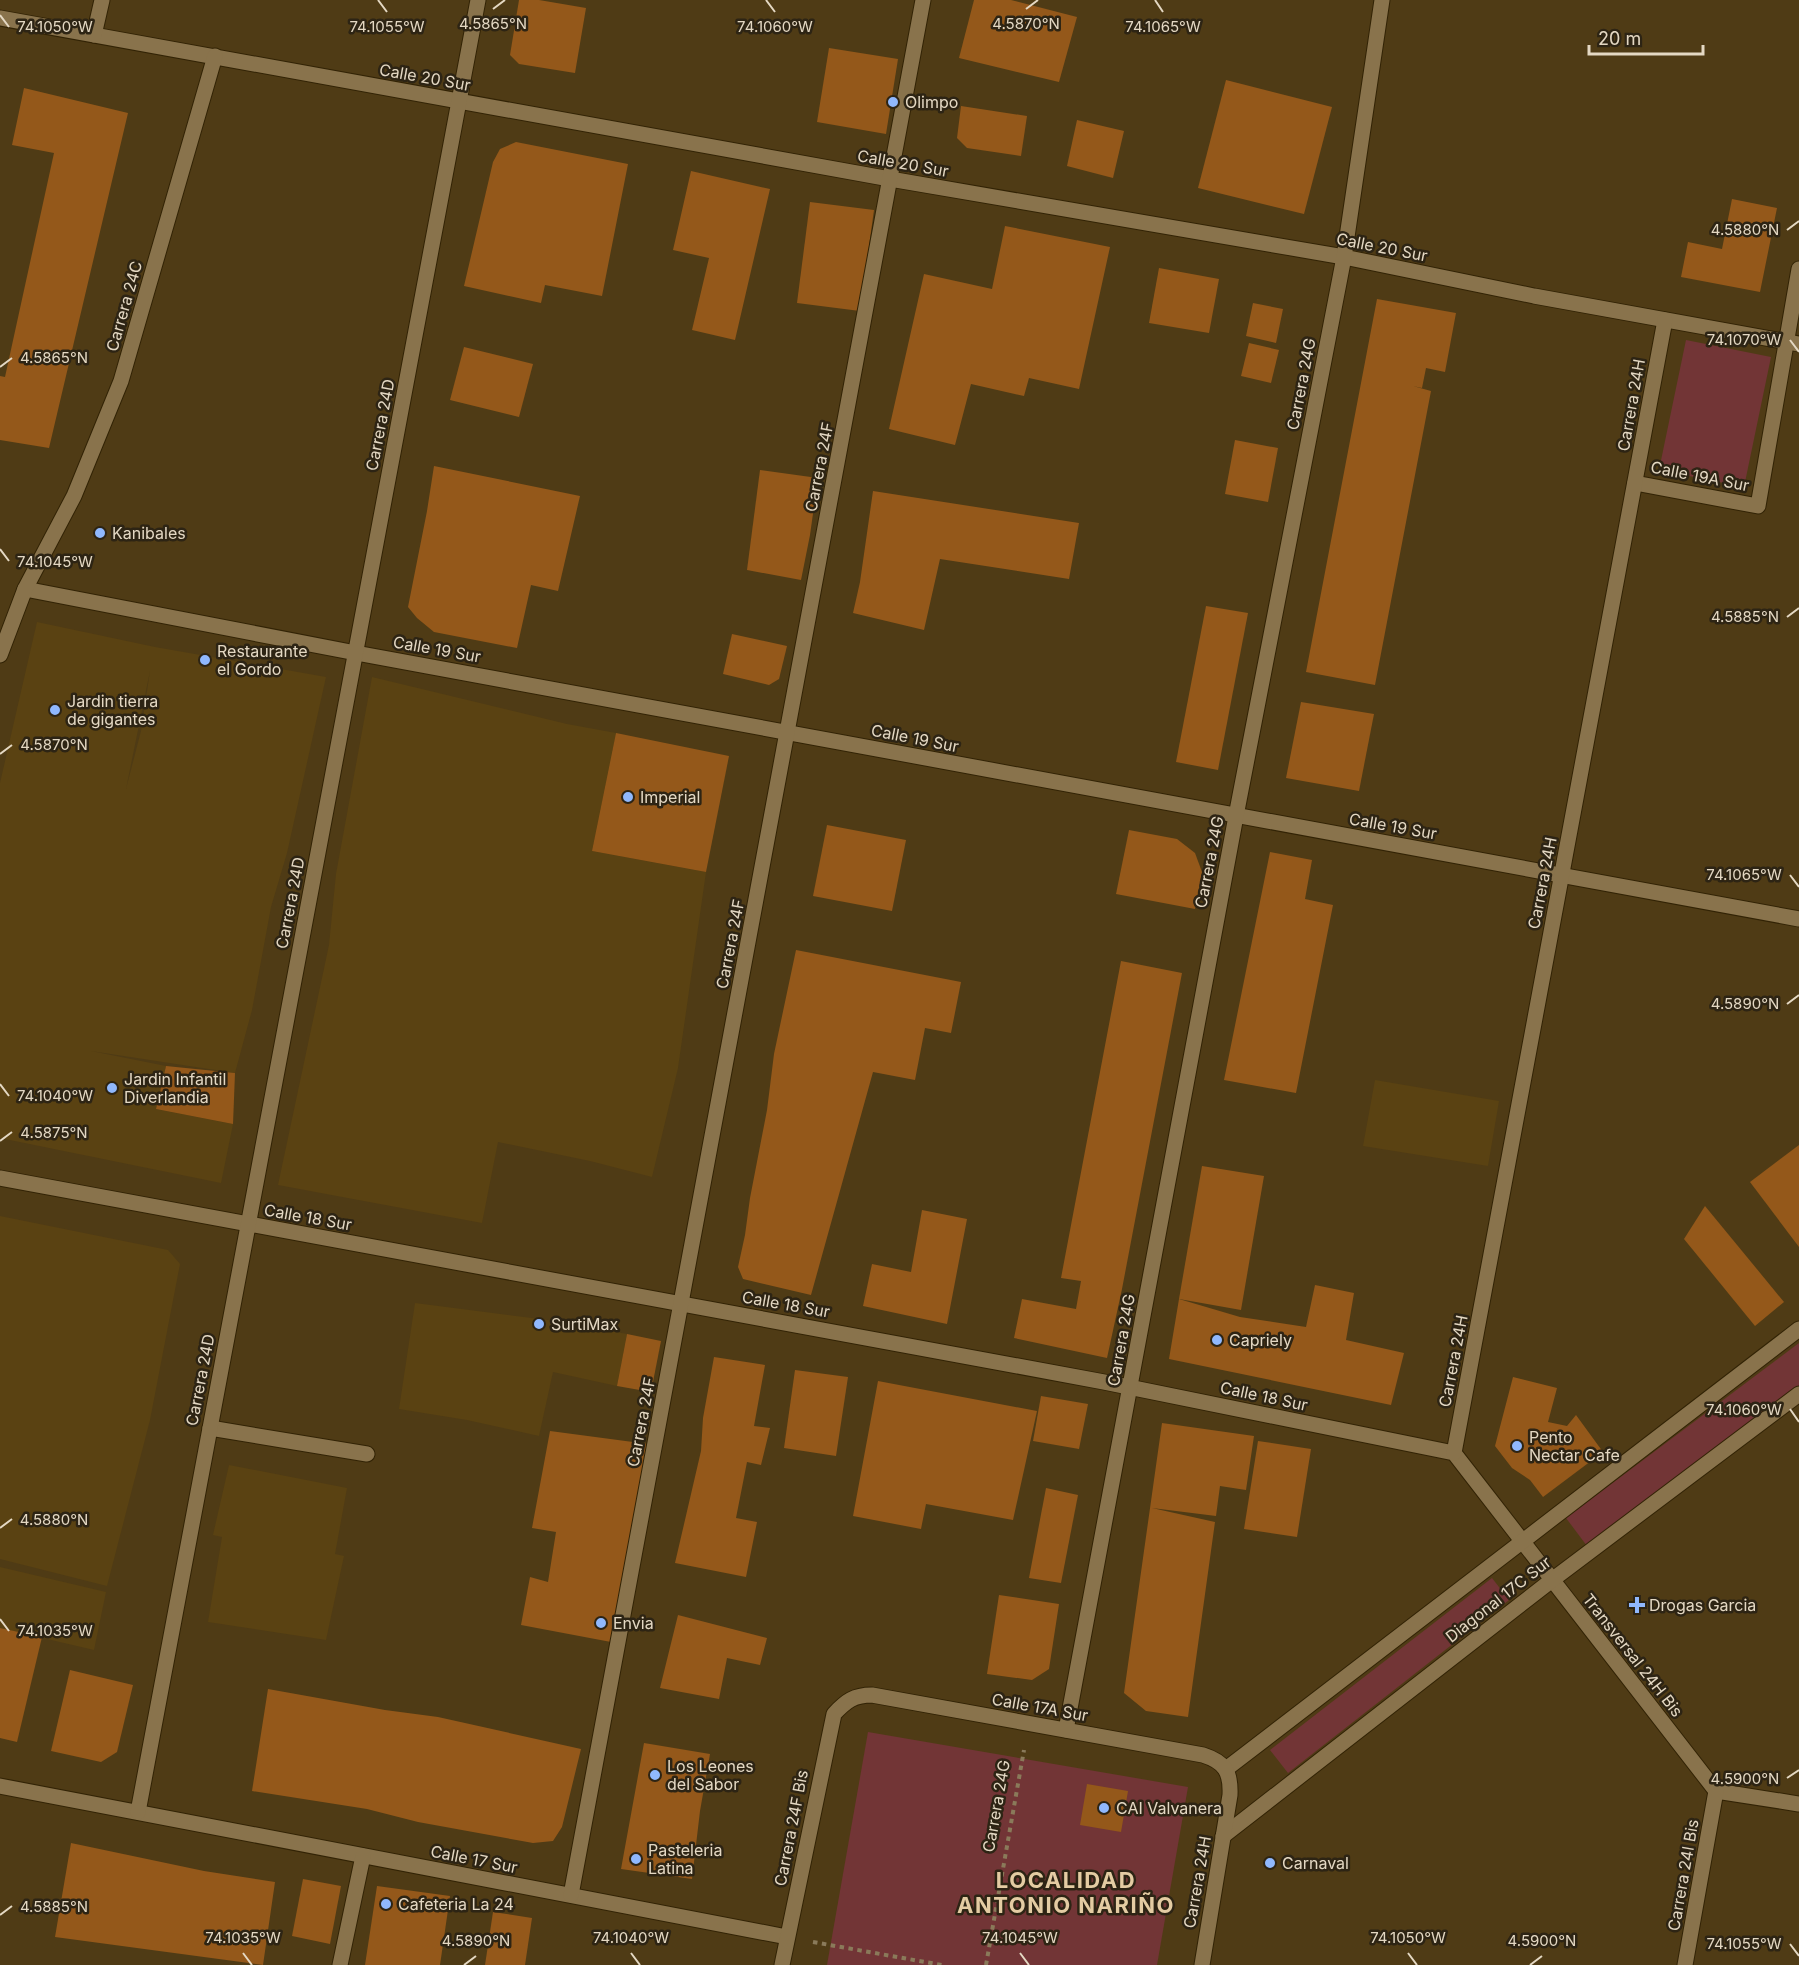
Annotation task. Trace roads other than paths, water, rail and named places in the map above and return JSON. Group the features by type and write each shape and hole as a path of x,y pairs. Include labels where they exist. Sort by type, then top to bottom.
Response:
{"street":[{"path":"94,35 102,0"},
{"name":"Carrera 24D","path":"138,1812 478,0"},
{"name":"Carrera 24F","path":"571,1895 923,0"},
{"name":"Carrera 24G","path":"1066,1730 1236,816 1344,257 1383,0"},
{"name":"Calle 20 Sur","path":"0,18 890,179 1344,257 1793,343"},
{"name":"Carrera 24C","path":"0,656 25,589 74,496 121,381 215,56"},
{"path":"1793,343 1799,269"},
{"name":"Carrera 24H","path":"1455,1453 1665,320"},
{"name":"Calle 19A Sur","path":"1635,483 1758,506 1793,343"},
{"name":"Calle 19 Sur","path":"25,589 356,653 1799,919"},
{"name":"Calle 18 Sur","path":"0,1178 1130,1387 1455,1453"},
{"name":"Diagonal 17C Sur","path":"1226,1769 1799,1329"},
{"name":"Diagonal 17C Sur","path":"1223,1836 1552,1580 1799,1394"},
{"path":"210,1428 367,1454"},
{"path":"1455,1453 1522,1541"},
{"name":"Transversal 24H Bis","path":"1522,1541 1716,1791"},
{"name":"Calle 17A Sur","path":"844,1702 852,1697 872,1695 1203,1755 1218,1761 1226,1769"},
{"name":"Carrera 24F Bis","path":"782,1965 829,1730 834,1714 844,1702"},
{"name":"Carrera 24H","path":"1202,1965 1230,1795 1230,1780 1226,1769"},
{"name":"Calle 17 Sur","path":"0,1786 788,1937"},
{"path":"1716,1791 1799,1804"},
{"name":"Carrera 24I Bis","path":"1684,1965 1716,1791"},
{"path":"340,1965 363,1856"}],"place":[{"name":"Olimpo","path":"893,102"},
{"name":"Kanibales","path":"100,533"},
{"name":"Restaurante el Gordo","path":"205,660"},
{"name":"Jardin tierra de gigantes","path":"55,710"},
{"name":"Imperial","path":"628,797"},
{"name":"Jardin Infantil Diverlandia","path":"112,1088"},
{"name":"SurtiMax","path":"539,1324"},
{"name":"Capriely","path":"1217,1340"},
{"name":"Pento Nectar Cafe","path":"1517,1446"},
{"name":"Drogas Garcia","path":"1637,1605"},
{"name":"Envia","path":"601,1623"},
{"name":"Los Leones del Sabor","path":"655,1775"},
{"name":"CAI Valvanera","path":"1104,1808"},
{"name":"Pasteleria Latina","path":"636,1859"},
{"name":"Carnaval","path":"1270,1863"},
{"name":"Cafeteria La 24","path":"386,1904"}],"district":[{"name":"LOCALIDAD ANTONIO NARIÑO","path":"1066,1892"}]}
